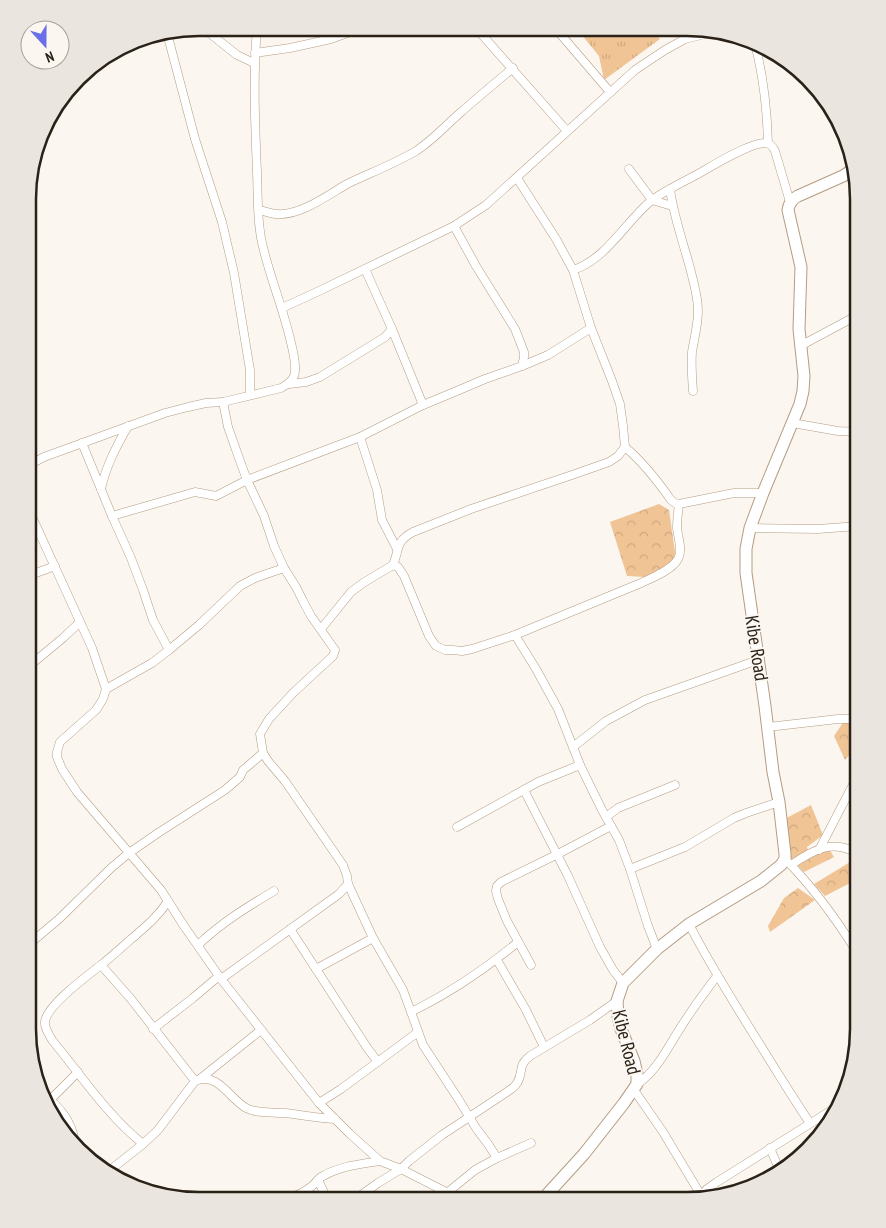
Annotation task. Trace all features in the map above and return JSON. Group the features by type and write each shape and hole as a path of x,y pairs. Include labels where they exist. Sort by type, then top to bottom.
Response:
{"street":[{"path":"484,36 567,130"},
{"path":"563,36 610,92"},
{"path":"214,37 237,55 254,62"},
{"path":"256,37 254,94 259,210 263,250 282,308 295,366 294,376 289,384"},
{"path":"255,53 290,48 337,37"},
{"path":"282,308 454,226 486,205 635,70 665,50 693,37"},
{"path":"169,39 195,139 222,222 231,260 250,370 250,395"},
{"path":"757,53 764,84 768,143"},
{"path":"259,210 287,214 321,200 348,184 404,158 435,137 512,68"},
{"path":"576,280 586,265 603,251 652,200 743,150 759,144 768,143 772,146 790,202 798,196 848,173"},
{"path":"629,169 652,200 672,206"},
{"path":"321,630 351,592 393,564 400,542 404,537 471,509 609,462 618,456 624,447 620,404 591,328 573,270 556,239 517,178"},
{"path":"670,190 672,206 697,299 698,320 692,350 693,391"},
{"name":"Kibe Road","path":"635,1087 637,1074 634,1061 618,1016 617,1001 623,983 657,949 689,924 761,881 781,864 788,862 785,854 779,802 773,772 746,573 746,549 750,528 800,404 803,391 802,345 799,329 800,268 788,210 790,202"},
{"path":"454,226 515,329 524,352 522,366"},
{"path":"573,270 586,265"},
{"path":"366,269 423,405"},
{"path":"802,345 850,319"},
{"path":"112,516 195,492 216,496 247,480 360,437 423,405 484,379 522,366 557,350 591,328"},
{"path":"36,460 165,413 206,403 223,402 320,377 385,337 392,329"},
{"path":"223,402 228,427 247,480 264,516 284,568 311,616 334,650 333,656 293,693 269,719 260,734 263,753 285,781 343,865 348,884 373,938 403,990 423,1045 497,1158"},
{"path":"792,423 850,432"},
{"path":"101,489 109,460 128,426"},
{"path":"360,437 377,490 382,520 398,549"},
{"path":"82,443 144,590 153,620 169,650"},
{"path":"624,447 638,458 675,503 679,504 734,494 763,493"},
{"path":"393,564 398,567 404,576 428,636 436,646 445,650 462,651 515,635 641,583 672,566 678,560 680,551 677,528 679,504"},
{"path":"36,526 92,648 106,689 103,699 96,710 60,742 57,748 57,757 62,769 78,792 147,873 220,977 261,1030 319,1102 380,1161 448,1192 475,1170 531,1143"},
{"path":"750,528 850,526"},
{"path":"36,573 54,566"},
{"path":"106,689 152,663 169,650 199,625 240,586 255,578 284,568"},
{"path":"36,660 80,622"},
{"path":"515,635 549,691 562,718 580,765 619,840 657,949"},
{"path":"573,746 606,720 645,700 758,660"},
{"path":"768,727 838,719 849,720"},
{"path":"36,938 129,853 225,790 240,777 243,770 263,753"},
{"path":"457,827 524,790 556,774 580,765"},
{"path":"604,814 675,785"},
{"path":"524,790 568,876 600,947 623,983"},
{"path":"819,850 849,792"},
{"path":"630,869 685,847 734,818 779,802"},
{"path":"531,965 507,921 496,892 497,886 506,879 611,826"},
{"path":"849,848 830,846 788,862 832,916 849,941"},
{"path":"153,1029 220,977 339,894 348,884"},
{"path":"198,945 223,923 274,891"},
{"path":"143,1144 118,1122 52,1040 44,1023 47,1015 61,999 158,915 168,902"},
{"path":"158,915 177,915"},
{"path":"689,924 717,976 810,1123"},
{"path":"290,929 378,1062"},
{"path":"316,970 373,938"},
{"path":"411,1012 474,977 518,942"},
{"path":"497,960 526,1010 544,1047"},
{"path":"101,965 131,999 153,1029 198,1080 212,1080 220,1084 245,1107 252,1110 263,1113 282,1113 335,1119"},
{"path":"549,1192 584,1154 635,1087 655,1068 717,976"},
{"path":"365,1192 401,1169 442,1134 515,1086 520,1077 521,1066 525,1060 617,1001"},
{"path":"114,1167 158,1130 198,1080 261,1030"},
{"path":"319,1102 341,1089 418,1032"},
{"path":"52,1098 78,1072"},
{"path":"635,1087 697,1191"},
{"path":"57,1108 70,1122 74,1132"},
{"path":"707,1190 825,1114"},
{"path":"770,1148 777,1164"},
{"path":"303,1192 325,1175 356,1164 380,1161"},
{"path":"318,1180 323,1192"}],"green space":[{"path":"583,36 657,36 660,39 604,80 599,56"},
{"path":"659,504 669,510 676,559 645,577 627,576 610,522"},
{"path":"844,721 849,722 849,755 845,760 834,736"},
{"path":"811,805 823,835 807,847 810,857 829,849 834,857 804,872 788,855 781,821"},
{"path":"849,863 849,884 825,896 814,884"},
{"path":"798,888 815,900 770,932 768,926 784,898"}]}
